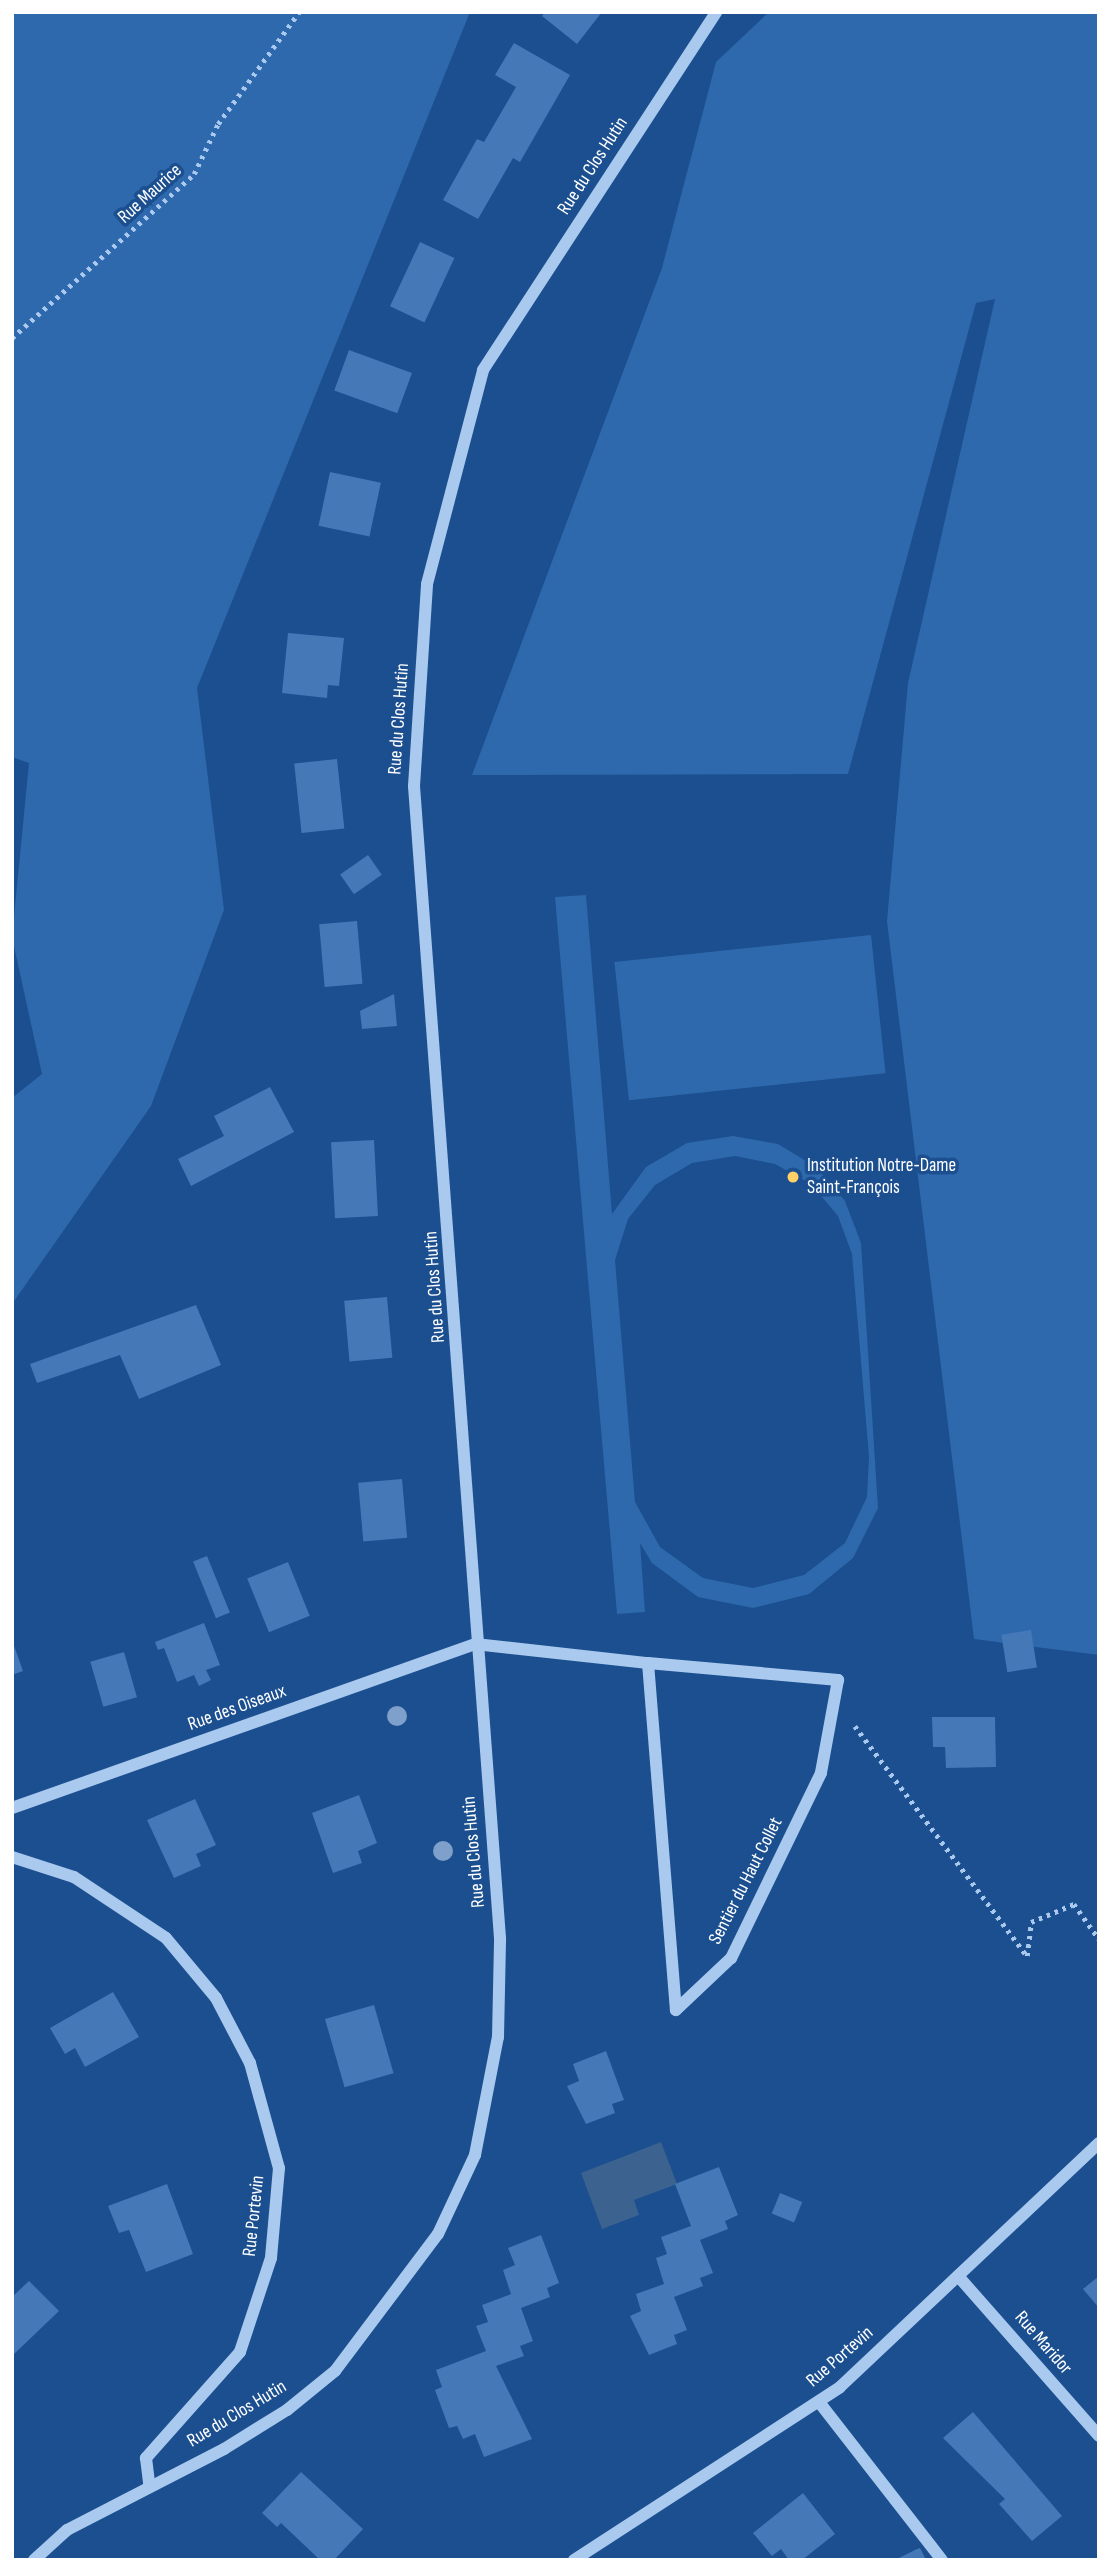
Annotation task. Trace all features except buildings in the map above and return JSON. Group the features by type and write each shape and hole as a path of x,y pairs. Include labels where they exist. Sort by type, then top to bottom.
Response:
{"street":[{"name":"Rue du Clos Hutin","path":"149,2484 224,2449 287,2410 335,2371 438,2234 475,2155 498,2037 500,1938 475,1644 455,1291 414,786 427,584 483,370 716,12"},
{"path":"475,1644 838,1680 835,1701"},
{"name":"Rue des Oiseaux","path":"12,1808 475,1644"},
{"name":"Sentier du Haut Collet","path":"648,1662 676,2010 731,1958 821,1773 835,1701"},
{"name":"Rue Portevin","path":"12,1857 74,1877 166,1938 216,1998 250,2063 279,2168 271,2258 240,2352 146,2458 149,2484"},
{"name":"Rue Portevin","path":"574,2560 819,2402 1099,2143"},
{"name":"Rue Maridor","path":"958,2276 1099,2436"},
{"path":"819,2402 942,2560"},
{"path":"34,2560 67,2530 149,2484"}],"path":[{"name":"Rue Maurice","path":"12,338 194,174 218,124 299,12"},
{"path":"835,1701 930,1821 1027,1956 1031,1922 1074,1904 1099,1939"}],"shaded area":[{"path":"12,12 470,12 197,688 224,910 151,1106 12,1304 12,1098 42,1074 12,937 29,763 12,757"},
{"path":"769,12 1099,12 1099,1655 974,1639 887,921 908,683 995,299 976,303 848,774 472,775 662,268 716,62"},
{"path":"586,895 612,1214 646,1167 687,1143 733,1136 778,1144 816,1167 845,1201 861,1243 878,1508 853,1558 809,1594 753,1608 698,1597 652,1563 640,1543 645,1612 617,1614 555,897","holes":["735,1156 775,1164 811,1184 838,1216 852,1254 869,1457 867,1497 845,1543 804,1575 753,1588 703,1578 660,1547 635,1502 615,1260 628,1219 655,1185 692,1163"]},
{"path":"871,935 886,1073 629,1100 614,962"},
{"path":"661,2142 677,2184 634,2200 639,2215 602,2229 581,2173"}],"place":[{"name":"Institution Notre‐Dame Saint‐François","path":"793,1177"}]}
